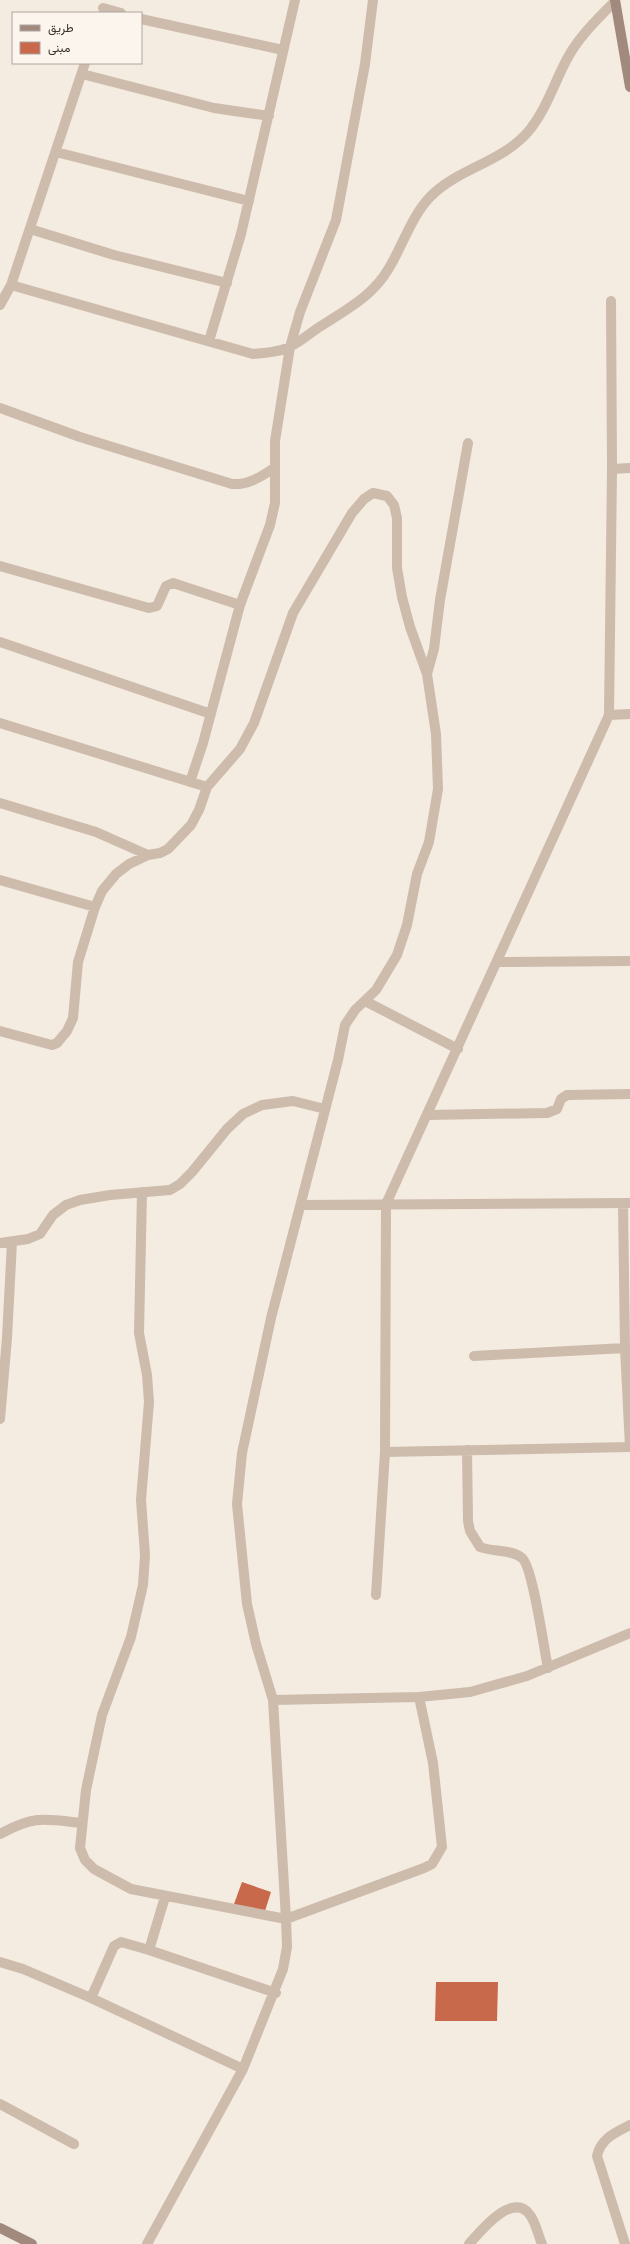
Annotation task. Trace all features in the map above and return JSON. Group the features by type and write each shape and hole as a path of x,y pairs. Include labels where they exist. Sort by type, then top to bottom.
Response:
{"main road":[{"path":"615,1 630,87"},
{"path":"0,2228 32,2244"}],"street":[{"path":"209,341 249,201 295,0"},
{"path":"190,782 211,714 240,605 270,525 275,503 274,468 276,441 290,347 300,312 336,220 365,64 373,0"},
{"path":"11,285 253,354 266,354 290,347 359,302 378,284 389,269 415,217 430,197 445,185 493,160 514,147 528,133 539,118 567,58 580,38 615,1"},
{"path":"103,7 118,12"},
{"path":"142,19 283,50"},
{"path":"0,305 11,285 85,64"},
{"path":"82,74 214,108 268,116"},
{"path":"56,152 249,201"},
{"path":"30,229 114,255 227,282"},
{"path":"376,1595 384,1452 386,1204 498,962 609,715 612,469 611,302"},
{"path":"0,408 80,437 232,484 241,485 251,482 274,468"},
{"path":"427,674 434,648 440,600 468,443"},
{"path":"612,469 630,468"},
{"path":"0,1031 52,1045 57,1043 67,1031 73,1018 78,962 95,907 102,891 116,874 148,855 160,853 168,849 180,839 196,815 207,787 240,749 254,723 293,613 352,513 364,499 373,493 387,496 396,510 397,568 402,597 410,627 427,674 436,734 438,789 434,824 417,874 407,924 397,955 376,990 355,1010 346,1025 271,1318 242,1453 236,1504 247,1604 256,1644 274,1700 286,1919 286,1954 276,1993 243,2069 147,2244"},
{"path":"0,566 149,608 157,606 166,586 173,583 240,605"},
{"path":"0,642 211,714"},
{"path":"609,715 630,714"},
{"path":"0,723 207,787"},
{"path":"0,803 96,832 148,855"},
{"path":"0,880 95,907"},
{"path":"498,962 630,961"},
{"path":"365,1001 458,1049"},
{"path":"427,1114 532,1115 552,1112 557,1109 563,1097 567,1095 630,1094"},
{"path":"0,1244 40,1234 53,1215 66,1205 88,1199 170,1190 180,1184 227,1129 243,1114 262,1105 293,1101 325,1109"},
{"path":"142,1192 139,1333 147,1375 149,1402 141,1500 145,1555 143,1585 131,1637 102,1715 86,1790 80,1848 85,1860 94,1869 131,1889 286,1919 424,1868 432,1864 442,1847 433,1763 419,1697"},
{"path":"301,1205 626,1203 625,1348 630,1447 384,1452"},
{"path":"0,1419 7,1338 12,1242"},
{"path":"474,1356 625,1348"},
{"path":"467,1450 470,1531 480,1547 517,1554 524,1561 534,1595 548,1668"},
{"path":"274,1700 419,1697 470,1692 527,1676 630,1633"},
{"path":"0,1834 24,1822 35,1819 82,1823"},
{"path":"149,1950 165,1896"},
{"path":"91,1998 114,1946 121,1942 276,1993"},
{"path":"0,1962 23,1969 91,1998 243,2069"},
{"path":"0,2104 74,2144"},
{"path":"625,2244 597,2156 599,2148 604,2141 630,2125"},
{"path":"469,2244 499,2214 520,2207 525,2209 530,2215 542,2244"}],"building":[{"path":"242,1882 271,1892 264,1914 234,1904"},
{"path":"436,1982 498,1982 497,2021 435,2021"}]}
